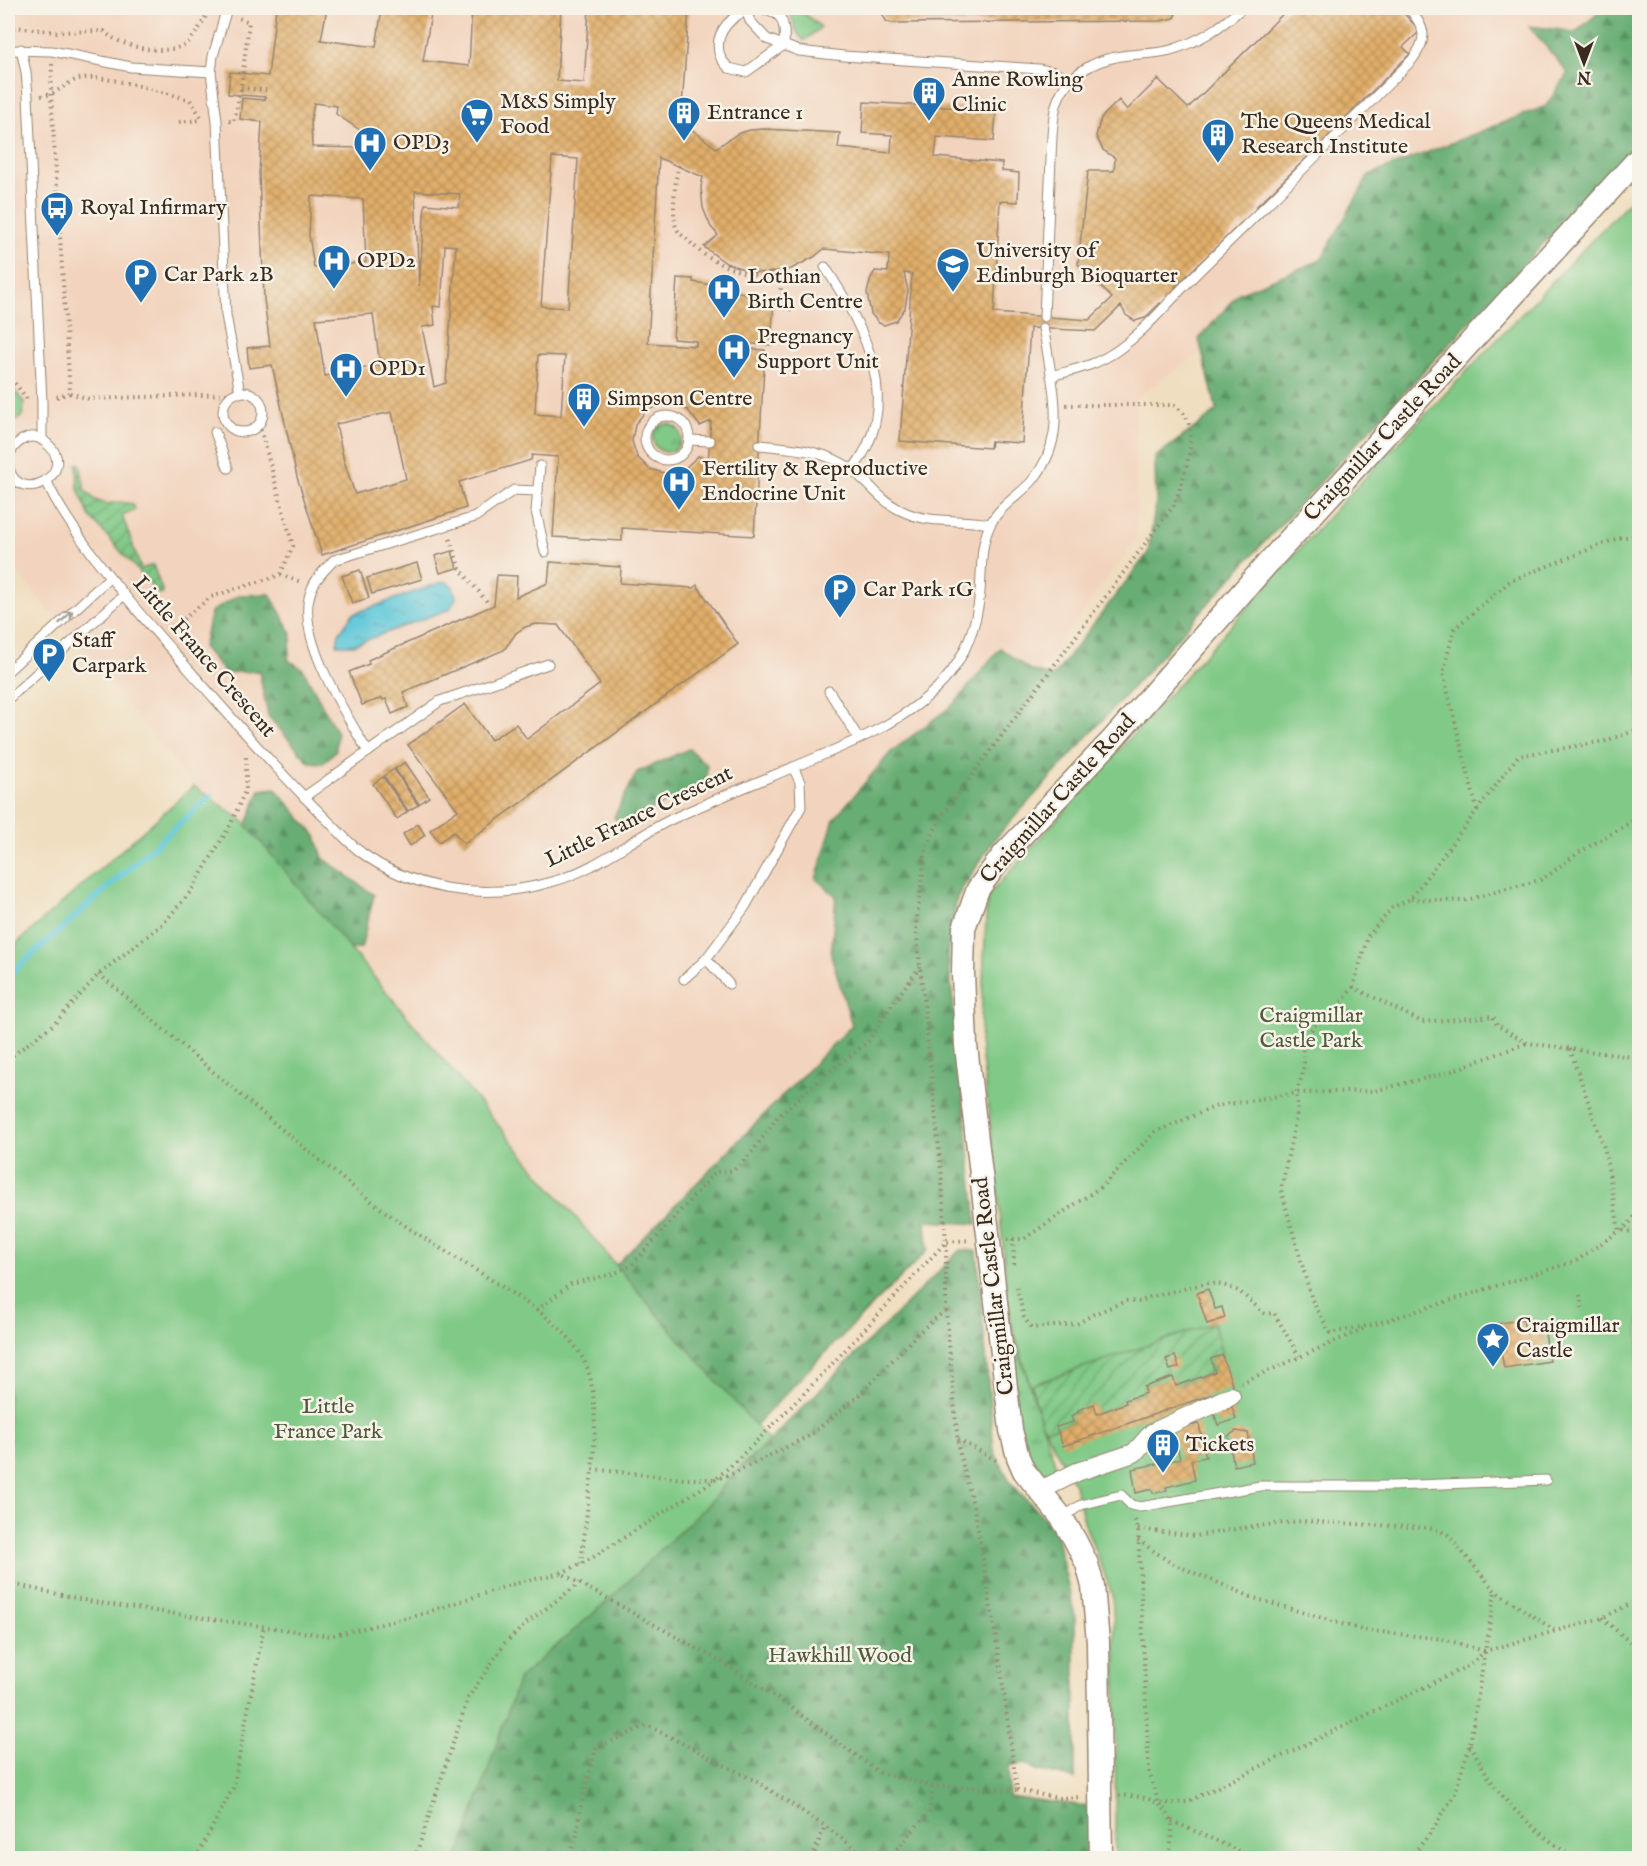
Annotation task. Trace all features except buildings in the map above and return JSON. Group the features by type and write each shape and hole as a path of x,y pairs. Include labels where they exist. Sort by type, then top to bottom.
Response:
{"street":[{"name":"Craigmillar Castle Road","path":"1101,1858 1096,1610 1087,1564 1076,1540 1021,1464 1011,1430 966,1046 964,928 978,889 1004,854 1113,738 1275,555 1640,157"},
{"path":"1039,1491 1077,1472 1134,1453 1152,1433 1231,1396"}],"lane":[{"path":"745,8 750,21 766,39 799,51 1039,69 1054,72 1069,80"},
{"path":"745,8 756,8 771,9 780,18 785,30 784,45 746,72 729,68 720,57 719,41 724,27 745,8"},
{"path":"1044,317 1052,136 1059,96 1069,80 1098,62 1116,57 1149,55 1190,43 1222,26 1242,8"},
{"path":"1051,376 1088,367 1117,351 1142,331 1200,269 1286,188 1412,60 1419,51 1424,34 1421,23 1408,8"},
{"path":"226,10 213,56 212,72 217,121 226,315 240,393"},
{"path":"8,50 68,53 132,67 212,72"},
{"path":"21,50 28,96 42,440"},
{"path":"825,267 859,324 877,378 876,415 870,442 852,470"},
{"name":"Little France Crescent","path":"46,482 56,502 109,578 257,747 359,851 387,869 443,888 496,891 552,882 579,873 657,826 706,802 859,739 909,712 944,681 962,655 975,623 980,593 982,552 990,524 1001,509 1026,488 1042,468 1053,442 1057,405 1043,328"},
{"path":"240,393 253,395 262,405 263,411 259,424 250,431 238,431 228,425 224,407 231,398 240,393"},
{"path":"665,416 680,419 685,425 690,440 683,454 670,461 655,457 649,452 645,437 651,423 665,416"},
{"path":"215,432 228,468"},
{"path":"34,437 42,440 53,450 56,461 54,472 46,482 36,486 24,485 14,479 8,469 10,446 22,439 34,437"},
{"path":"690,440 710,441"},
{"path":"759,445 793,448 827,456 852,470 879,498 920,518 947,521 975,520 990,524"},
{"path":"540,466 536,512 545,552"},
{"path":"368,752 319,660 310,631 307,612 309,596 318,576 334,560 474,517 514,490 538,491"},
{"path":"8,671 109,578"},
{"path":"8,699 124,595"},
{"path":"304,797 440,701 548,664"},
{"path":"829,691 859,739"},
{"path":"684,979 706,959 745,907 801,807 800,782 793,767"},
{"path":"706,959 729,984"},
{"path":"1062,1518 1081,1505 1121,1495 1131,1505 1140,1507 1260,1486 1391,1486 1546,1480"}],"path":[{"path":"8,26 55,32 104,31 108,36 132,46 177,49 189,41 212,8 226,10 249,22 241,88 234,121 179,122"},
{"path":"8,121 12,114 14,96 51,95 65,84 83,77 107,79 190,100 202,120"},
{"path":"241,88 266,90"},
{"path":"679,165 676,173 674,205 676,228 700,253 729,269 781,280 780,308 796,310"},
{"path":"70,393 89,399 240,393"},
{"path":"1017,1790 999,1656 976,1517 958,1446 946,1309 946,1242 916,926 919,897 926,848 943,814 1174,505 1188,465 1189,428 1185,415 1174,405 1057,405"},
{"path":"259,424 293,546 280,575"},
{"path":"446,525 460,569 489,604"},
{"path":"1477,810 1443,673 1454,628 1510,581 1618,538 1640,535"},
{"path":"160,636 212,597 280,575 314,586"},
{"path":"1371,1325 1330,1333 1312,1300 1281,1190 1298,1107 1296,1093 1302,1076 1302,1043 1314,1026 1333,1013 1353,987 1368,936 1392,908 1410,899 1518,756 1605,741 1640,729"},
{"path":"8,1059 55,1023 99,974 163,924 191,891 231,824 246,789 246,757 257,747"},
{"path":"1410,899 1463,900 1543,879 1578,853 1640,817"},
{"path":"537,1310 572,1284 613,1274 632,1265 715,1172 733,1171 753,1151 778,1116 825,1075 868,1042 920,966"},
{"path":"99,974 248,1102 381,1208 537,1310 566,1333 584,1359 594,1394 594,1451 581,1564"},
{"path":"1353,987 1422,1022 1493,1016 1497,1025 1527,1043 1640,1058"},
{"path":"989,1238 1024,1239 1102,1186 1155,1132 1217,1106 1296,1093 1374,1091 1446,1073 1527,1043"},
{"path":"1569,1048 1605,1151 1619,1230"},
{"path":"1231,1396 1236,1386 1371,1325 1576,1261 1628,1225 1640,1209"},
{"path":"1619,1230 1640,1233"},
{"path":"1013,1239 1015,1270"},
{"path":"8,1583 93,1602 330,1636 419,1615 510,1585 561,1573 581,1564 716,1479 750,1449 849,1348 946,1242"},
{"path":"1015,1280 1024,1318 1032,1328 1077,1324 1094,1314 1126,1301 1140,1302 1150,1297 1207,1283 1223,1285 1239,1291 1265,1314 1274,1313 1299,1356"},
{"path":"1580,1295 1582,1308"},
{"path":"592,1468 684,1479 716,1479 734,1473 809,1436 862,1393 918,1334 946,1309"},
{"path":"958,1438 1000,1463"},
{"path":"1131,1505 1138,1529 1149,1771 1160,1804 1172,1821 1255,1858"},
{"path":"1138,1529 1196,1536 1301,1521 1438,1530 1448,1535 1495,1592 1555,1630"},
{"path":"1138,1539 1171,1563 1254,1598 1362,1630 1443,1639 1485,1651"},
{"path":"561,1573 727,1665 786,1704 880,1773 933,1786 1017,1790 1058,1798 1083,1797"},
{"path":"415,1858 468,1698 505,1643 528,1622 580,1583"},
{"path":"1410,1858 1432,1831 1455,1793 1470,1744 1495,1592"},
{"path":"1114,1796 1138,1796 1160,1804 1187,1802 1470,1665 1485,1651 1602,1618 1640,1599"},
{"path":"1602,1618 1640,1651"},
{"path":"196,1858 233,1788 264,1626"},
{"path":"566,1858 576,1840 580,1809 596,1748 647,1725 759,1783 825,1826 868,1858"},
{"path":"1470,1744 1489,1779 1509,1802 1546,1839 1574,1858"},
{"path":"889,1858 929,1812 933,1786"},
{"path":"1169,1858 1172,1821"},
{"path":"812,1858 825,1826"}],"shaded area":[{"path":"8,8 1639,8 1640,47 1135,398 1136,540 938,809 889,986 616,1265 242,821 194,786 8,561"}],"green space":[{"path":"786,8 797,8 821,27 804,41 798,34"},
{"path":"1604,8 1639,8 1639,141 1256,551 993,841 957,897 948,954 977,1224 926,1221 928,1250 745,1437 651,1307 616,1265 852,1025 831,955 836,896 816,879 834,819 891,752 955,703 1000,648 1030,670 1053,677 1148,553 1156,502 1155,457 1217,411 1199,339 1239,293 1321,260 1369,175 1546,106 1568,73 1529,26 1576,32"},
{"name":"Craigmillar Castle Park","path":"1639,191 1639,1858 1115,1858 1116,1663 1112,1594 1085,1525 1075,1486 1041,1422 1009,1314 997,1180 980,1042 987,897 1340,504"},
{"path":"8,383 24,402 23,414 15,422 8,423"},
{"path":"667,424 677,428 681,438 677,448 667,452 657,448 653,438 657,428"},
{"path":"77,464 80,464 85,490 95,500 106,504 119,502 133,504 135,510 122,515 141,569 153,565 163,593 159,594 90,517 78,489"},
{"path":"270,594 292,634 288,660 303,669 337,733 336,750 323,763 309,762 268,716 259,671 225,673 203,647 211,612 239,595"},
{"path":"689,749 707,765 706,783 621,825 614,817 637,772"},
{"name":"Little France Park","path":"194,786 242,820 651,1307 769,1441 734,1473 711,1501 611,1598 519,1678 458,1858 8,1858 8,951"},
{"path":"275,788 316,836 323,858 374,895 361,948 335,951 241,839 260,790"},
{"name":"Hawkhill Wood","path":"960,1250 977,1251 994,1451 1011,1483 1055,1529 1075,1616 1075,1779 1037,1770 1025,1764 1009,1767 1009,1797 1089,1806 1089,1858 458,1858 519,1678 611,1598 711,1501 734,1473 747,1463"},
{"path":"1007,1316 1057,1469 1039,1475 1028,1459 1018,1435"},
{"path":"1214,1323 1222,1355 1211,1359 1215,1372 1176,1386 1173,1378 1144,1387 1146,1393 1126,1399 1126,1403 1097,1414 1093,1405 1073,1414 1073,1422 1046,1430 1041,1422 1031,1385"}],"water":[{"path":"445,581 453,587 456,598 450,609 353,645 337,645 339,633 353,614"}],"waterway":[{"path":"8,976 211,796"}],"place":[{"name":"Anne Rowling Clinic","path":"929,122"},
{"name":"Entrance 1","path":"684,142"},
{"name":"M&S Simply Food","path":"477,144"},
{"name":"The Queens Medical Research Institute","path":"1218,164"},
{"name":"OPD3","path":"370,172"},
{"name":"Royal Infirmary","path":"57,237"},
{"name":"OPD2","path":"334,290"},
{"name":"University of Edinburgh Bioquarter","path":"953,293"},
{"name":"Car Park 2B","path":"141,304"},
{"name":"Lothian Birth Centre","path":"724,319"},
{"name":"Pregnancy Support Unit","path":"734,379"},
{"name":"OPD1","path":"346,398"},
{"name":"Simpson Centre","path":"584,428"},
{"name":"Fertility & Reproductive Endocrine Unit","path":"679,511"},
{"name":"Car Park 1G","path":"840,619"},
{"name":"Staff Carpark","path":"49,683"},
{"name":"Craigmillar Castle","path":"1493,1368"},
{"name":"Tickets","path":"1163,1474"}]}
